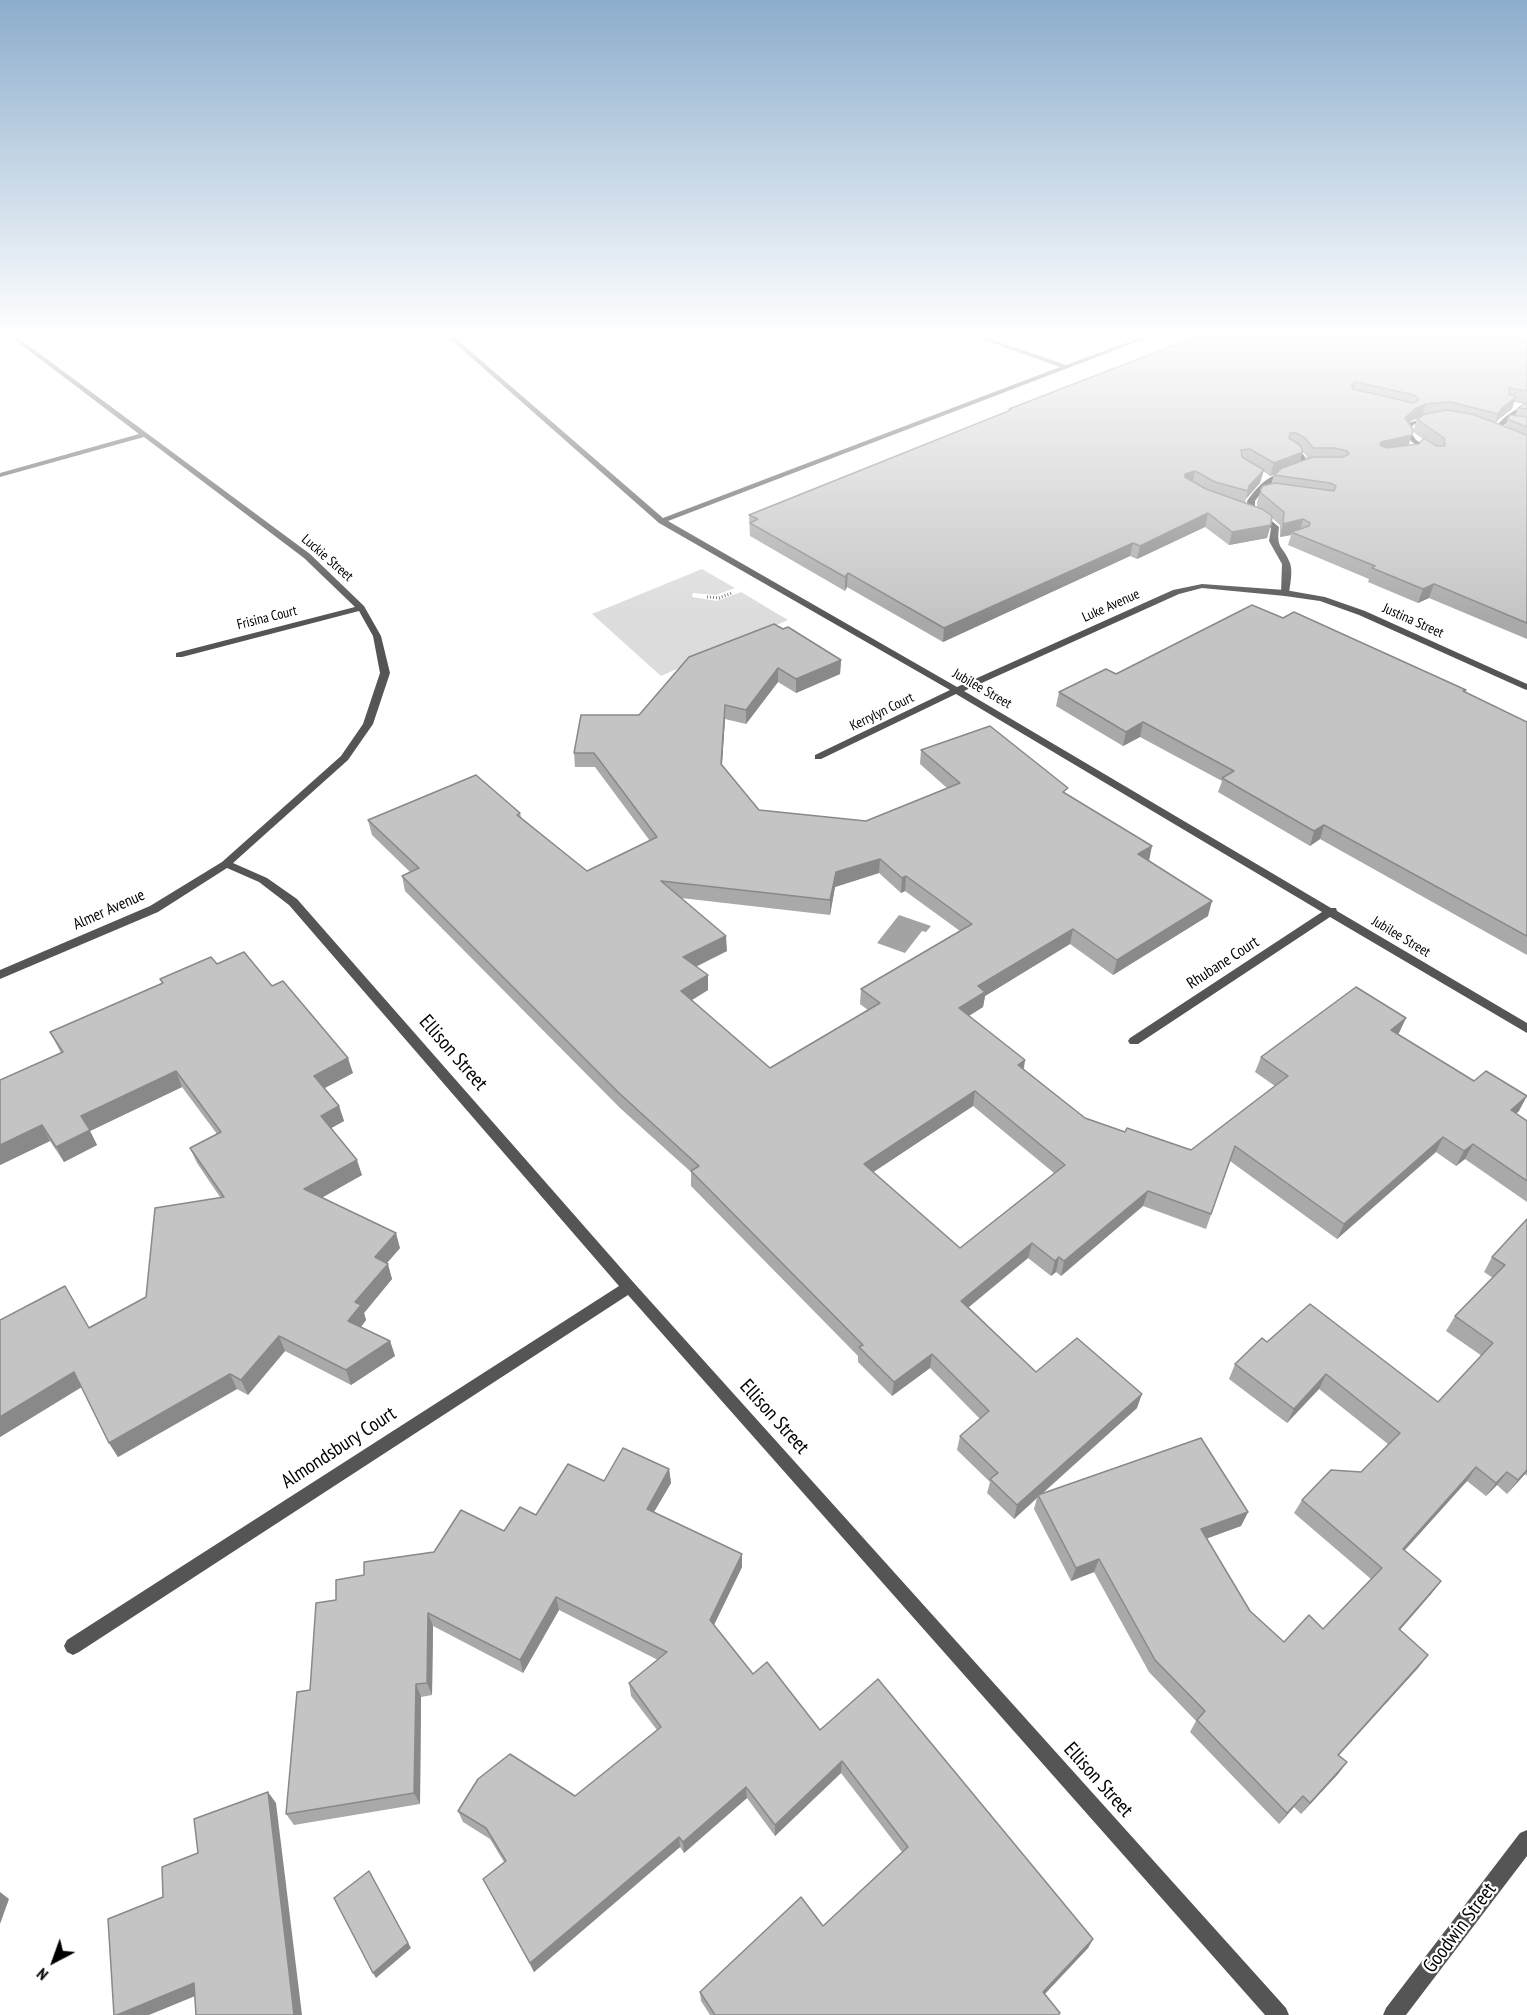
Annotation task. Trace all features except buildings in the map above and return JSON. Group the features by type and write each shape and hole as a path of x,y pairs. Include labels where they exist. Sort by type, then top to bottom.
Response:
{"street":[{"name":"Luckie Street","path":"139,431 307,556 362,608 377,636 385,673 368,724 345,758 226,864"},
{"name":"Jubilee Street","path":"560,431 662,521 958,690 1527,1029"},
{"path":"662,521 899,431"},
{"path":"1406,431 1414,441 1436,455"},
{"path":"1496,431 1506,438"},
{"path":"0,475 144,435"},
{"path":"1414,441 1414,450"},
{"path":"1285,593 1286,564 1278,544 1275,527 1251,508 1251,501 1268,483 1279,476 1296,473 1310,465 1301,455 1291,449"},
{"path":"1262,475 1268,483"},
{"path":"1255,495 1272,492"},
{"path":"1243,508 1257,514"},
{"name":"Luke Avenue","path":"958,690 1176,592 1202,586 1285,593"},
{"name":"Justina Street","path":"1285,593 1322,599 1362,613 1527,687"},
{"name":"Frisina Court","path":"179,655 362,608"},
{"name":"Kerrylyn Court","path":"818,757 958,690"},
{"name":"Almer Avenue","path":"0,975 153,909 226,864"},
{"name":"Ellison Street","path":"226,864 263,880 293,902 629,1287 1279,2015"},
{"name":"Rhubane Court","path":"1134,1041 1332,911"},
{"name":"Almondsbury Court","path":"73,1646 629,1287"},
{"name":"Goodwin Street","path":"1393,2015 1527,1840"}],"path":[{"path":"706,597 719,598 741,589"}],"shaded area":[{"path":"702,569 735,588 716,595 693,593 692,597 717,601 741,592 788,620 661,676 592,614"},
{"path":"899,915 931,926 926,932 922,931 905,953 877,943"}]}
